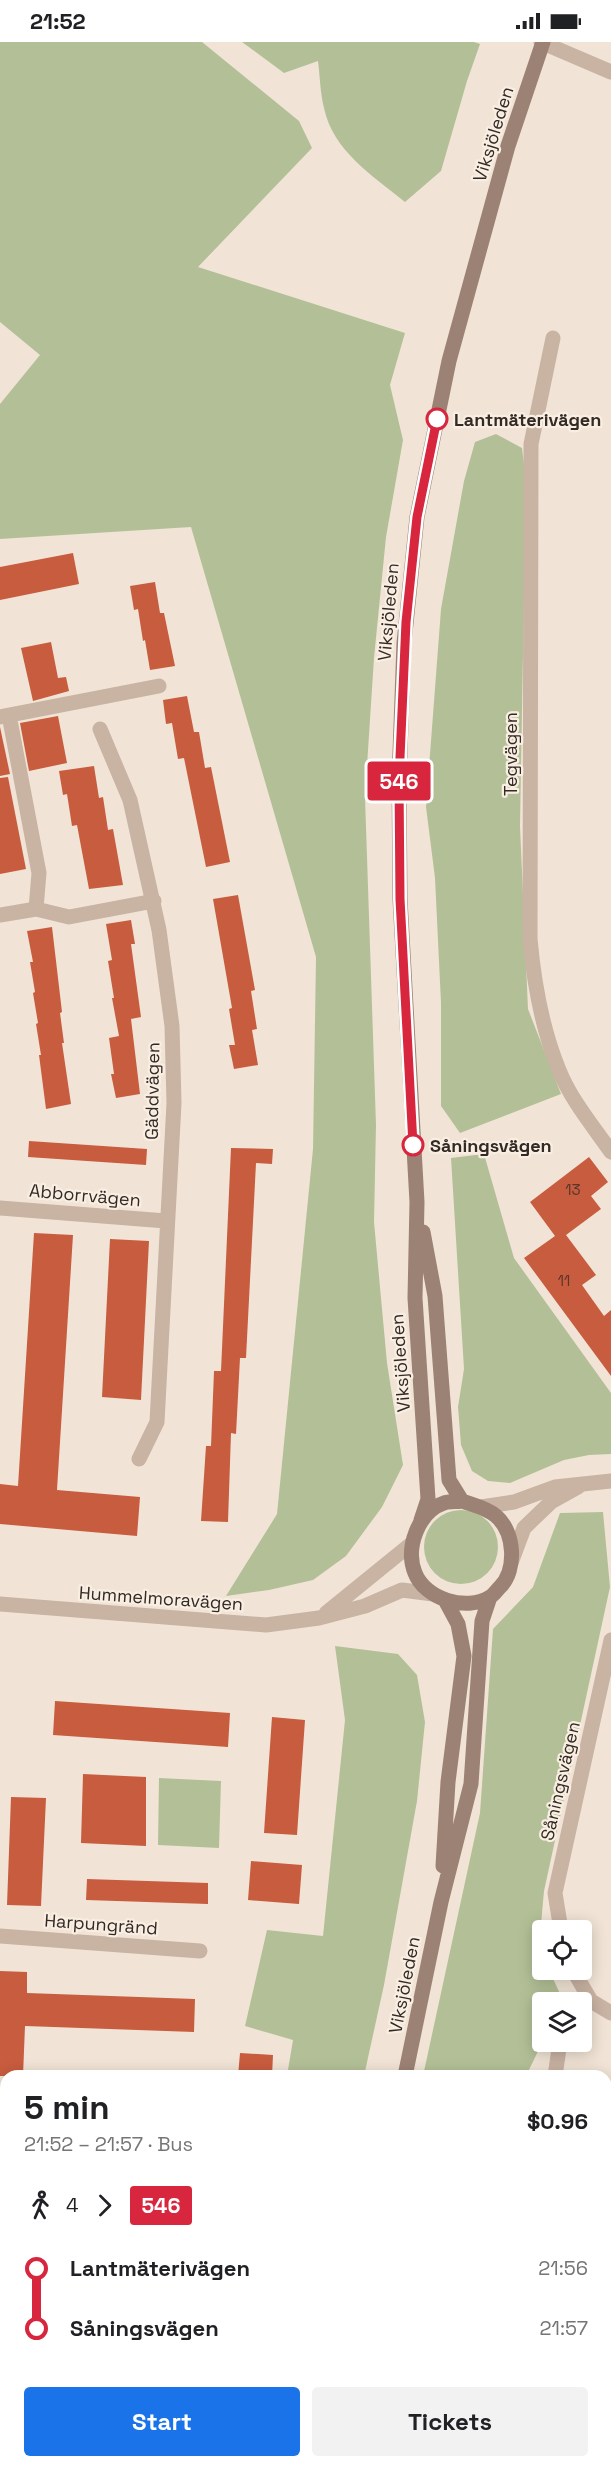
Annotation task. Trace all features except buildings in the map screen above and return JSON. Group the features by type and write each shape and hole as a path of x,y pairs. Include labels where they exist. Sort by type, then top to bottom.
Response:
{"main road":[{"name":"Viksjöleden","path":"421,1521 428,1499 415,1298 417,1202 400,899 399,780 404,643 417,517 449,362 508,146 542,42"},
{"name":"Viksjöleden","path":"417,1202 435,1296 448,1480 462,1502"},
{"path":"462,1502 481,1508 497,1516 509,1535 512,1560 506,1581 490,1597 474,1602 459,1603 440,1597 421,1583 414,1572 411,1544 421,1521 434,1508 445,1503 462,1502"},
{"name":"Viksjöleden","path":"440,1597 458,1624 464,1656 448,1782 441,1902"},
{"name":"Viksjöleden","path":"406,2070 441,1902 471,1784 482,1621 490,1597"}],"street":[{"path":"542,42 611,72"},
{"name":"Tegvägen","path":"553,338 531,444 530,939 537,997 559,1071 576,1102 611,1152"},
{"path":"36,909 39,873 5,716 159,686"},
{"name":"Gäddvägen","path":"100,729 130,800 153,902 172,1026 174,1102 157,1422 139,1459"},
{"path":"0,915 36,909 69,917 153,902"},
{"name":"Abborrvägen","path":"0,1208 166,1221"},
{"path":"481,1508 514,1502 555,1486 611,1481"},
{"path":"512,1560 524,1528 550,1502 582,1485"},
{"path":"319,1618 411,1544"},
{"name":"Hummelmoravägen","path":"0,1604 266,1625 319,1618 365,1606 402,1590 440,1597"},
{"name":"Såningsvägen","path":"559,1920 555,1893 611,1640"},
{"name":"Harpungränd","path":"0,1936 200,1951"},
{"path":"592,2007 611,2013"},
{"path":"556,2070 559,2052"}],"green space":[{"path":"0,42 202,42 299,121 312,148 198,267 405,333 390,385 403,440 386,537 374,658 365,797 376,1125 374,1222 387,1363 403,1465 382,1507 346,1556 313,1580 269,1590 226,1596 277,1514 313,1149 316,957 191,527 0,539 0,404 40,355 0,322"},
{"path":"242,42 474,42 480,44 441,171 405,202 367,172 345,150 336,137 324,108 318,61 284,73"},
{"path":"496,434 522,448 526,481 520,826 528,1009 561,1094 460,1133 441,1106 441,1003 435,878 426,807 441,609 464,481 475,442"},
{"path":"484,1154 514,1258 611,1393 611,1454 564,1460 510,1483 488,1481 472,1471 461,1445 458,1407 464,1369 451,1158"},
{"path":"461,1510 475,1513 487,1521 495,1533 498,1547 495,1561 487,1573 475,1581 461,1584 447,1581 435,1573 427,1561 424,1547 427,1533 435,1521 447,1513"},
{"path":"603,1512 610,1587 544,1891 541,1920 532,1920 532,1980 554,1980 559,1992 532,1992 532,2052 538,2052 529,2070 424,2070 480,1813 493,1629 533,1587 560,1513"},
{"path":"335,1646 398,1654 417,1675 425,1722 417,1801 384,1985 365,2070 288,2070 293,2040 245,2026 267,1930 323,1936 345,1720"},
{"path":"159,1778 221,1781 219,1848 158,1845"}],"bus line":[{"name":"546","path":"413,1145 400,899 399,780 404,643 417,517 437,419"}],"place":[{"name":"Lantmäterivägen","path":"437,419"},
{"name":"Såningsvägen","path":"413,1145"}]}
